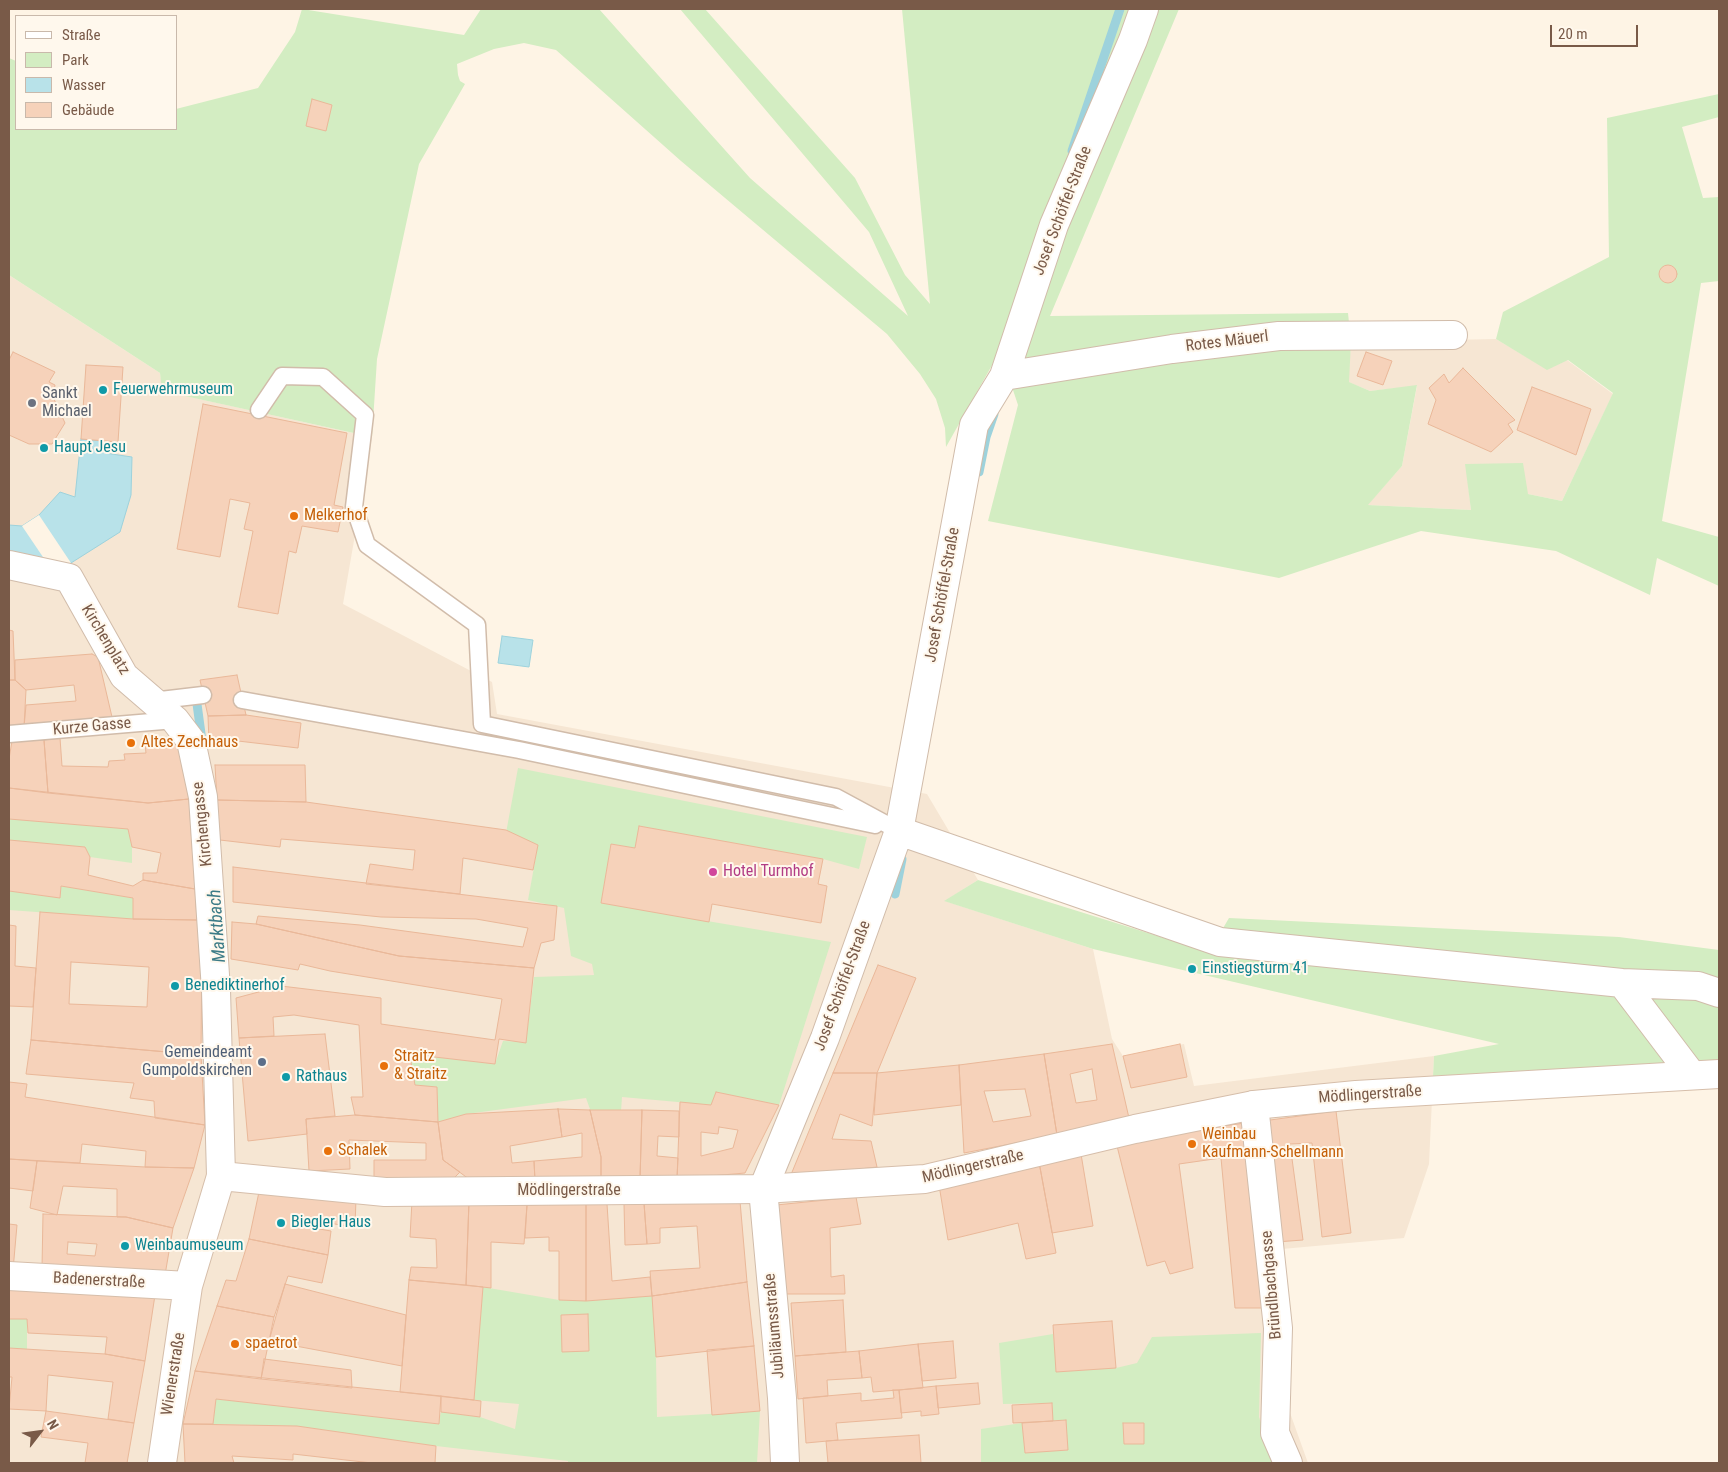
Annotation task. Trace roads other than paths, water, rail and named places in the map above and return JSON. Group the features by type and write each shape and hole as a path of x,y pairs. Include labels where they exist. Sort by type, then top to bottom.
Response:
{"street":[{"name":"Josef Schöffel-Straße","path":"762,1189 825,1038 900,831 974,425 1004,376 1054,225 1133,40 1144,9"},
{"name":"Rotes Mäuerl","path":"1004,376 1172,349 1279,336 1453,335"},
{"name":"Kirchenplatz","path":"9,565 69,578 124,676 174,720 191,741"},
{"name":"Kirchengasse","path":"188,1286 221,1176 216,990 203,797 191,741"},
{"path":"900,831 1220,942 1622,983 1698,986 1719,993"},
{"path":"1622,983 1691,1074"},
{"name":"Mödlingerstraße","path":"221,1176 385,1192 762,1189 925,1179 1135,1129 1254,1105 1356,1095 1691,1074 1719,1074"},
{"name":"Bründlbachgasse","path":"1254,1105 1278,1328 1275,1433 1288,1463"},
{"name":"Jubiläumsstraße","path":"762,1189 782,1398 785,1463"},
{"name":"Badenerstraße","path":"9,1276 188,1286"},
{"name":"Wienerstraße","path":"162,1463 188,1286"}],"lane":[{"path":"259,410 282,376 323,377 366,414 354,507 367,545 477,625 482,724 836,797 900,831"},
{"path":"152,701 203,695"},
{"path":"242,700 518,750 830,814 900,831"},
{"name":"Kurze Gasse","path":"9,734 174,720"}],"water":[{"path":"81,439 102,441 105,453 132,457 131,495 120,532 71,563 9,556 9,525 22,526 39,515 60,492 75,497"},
{"path":"502,636 533,640 529,667 498,663"}],"waterway":[{"path":"1072,151 1120,9"},
{"path":"979,472 986,437 994,414"},
{"name":"Marktbach","path":"197,704 202,741"},
{"path":"895,894 902,859"}],"place":[{"name":"Feuerwehrmuseum","path":"103,390"},
{"name":"Sankt Michael","path":"32,403"},
{"name":"Haupt Jesu","path":"44,448"},
{"name":"Melkerhof","path":"294,516"},
{"name":"Altes Zechhaus","path":"131,743"},
{"name":"Hotel Turmhof","path":"713,872"},
{"name":"Einstiegsturm 41","path":"1192,969"},
{"name":"Benediktinerhof","path":"175,986"},
{"name":"Gemeindeamt Gumpoldskirchen","path":"262,1062"},
{"name":"Straitz & Straitz","path":"384,1066"},
{"name":"Rathaus","path":"286,1077"},
{"name":"Weinbau Kaufmann-Schellmann","path":"1192,1144"},
{"name":"Schalek","path":"328,1151"},
{"name":"Biegler Haus","path":"281,1223"},
{"name":"Weinbaumuseum","path":"125,1246"},
{"name":"spaetrot","path":"235,1344"}]}
